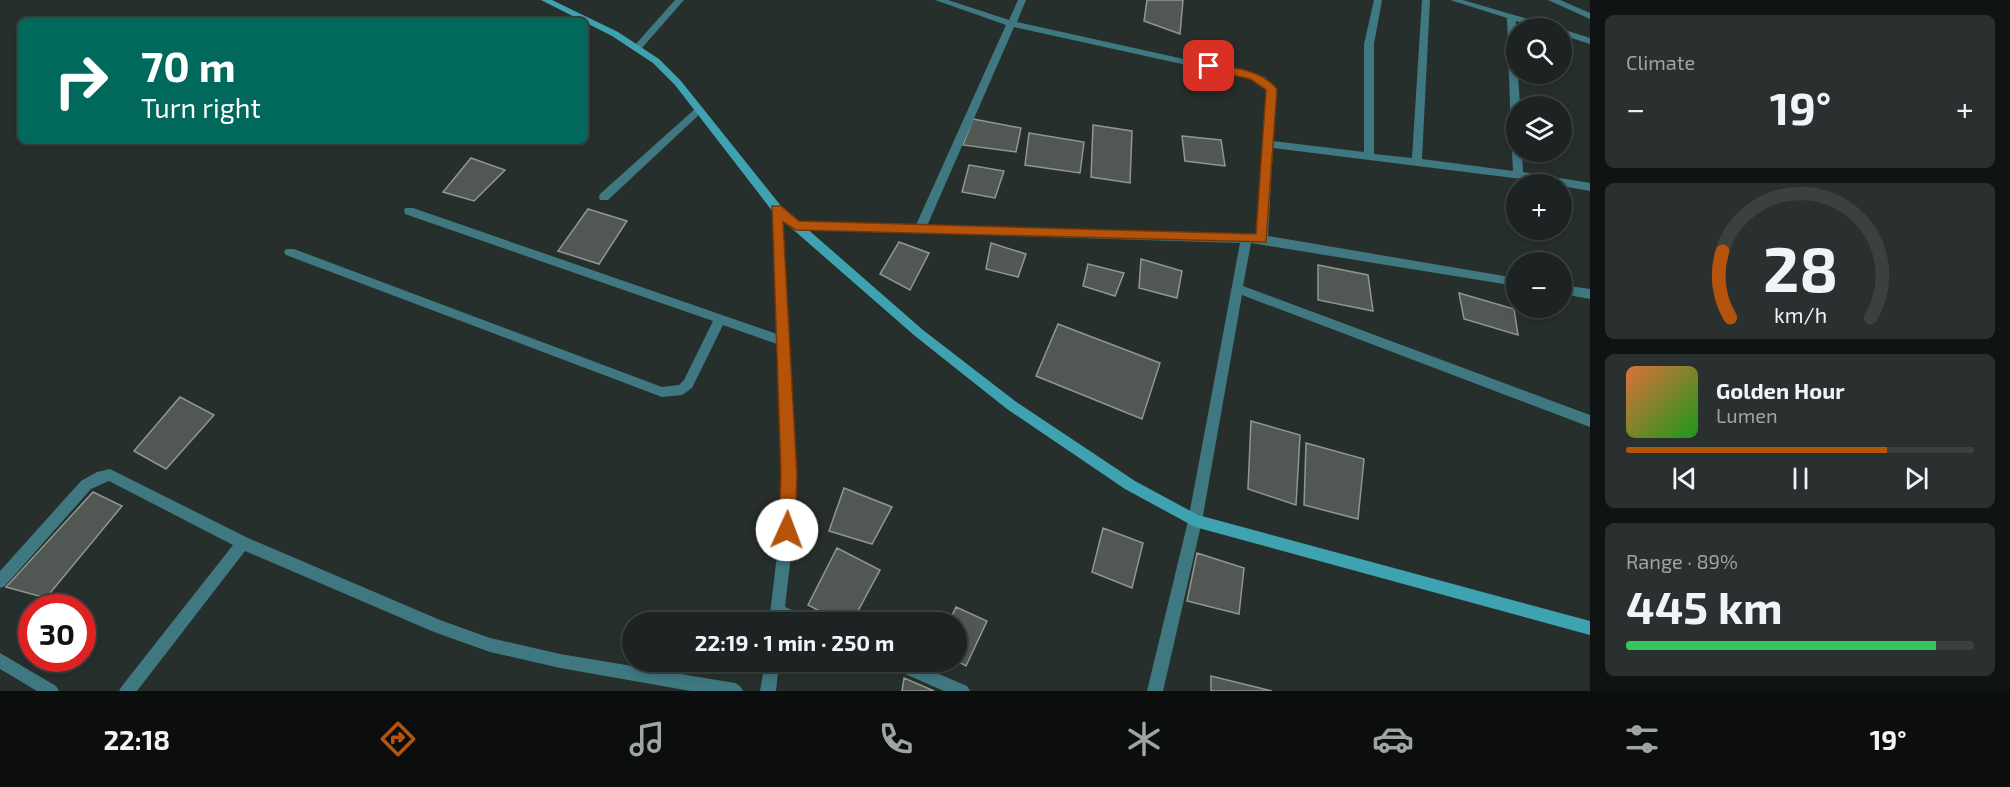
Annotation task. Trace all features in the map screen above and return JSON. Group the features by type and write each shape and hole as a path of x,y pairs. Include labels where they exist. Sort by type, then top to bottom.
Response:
{"main road":[{"path":"545,0 581,18"},
{"path":"588,22 638,47 678,83 777,209 919,333 1011,405 1130,485 1196,520 1590,628"}],"street":[{"path":"638,47 680,0"},
{"path":"939,0 1009,23 1262,80 1271,89 1262,239"},
{"path":"920,229 1009,23 1022,0"},
{"path":"1369,157 1369,44 1378,0"},
{"path":"1417,163 1426,0"},
{"path":"1454,0 1514,18"},
{"path":"1552,0 1590,16"},
{"path":"1511,17 1514,96"},
{"path":"1572,35 1590,41"},
{"path":"604,197 699,110"},
{"path":"1268,144 1510,174"},
{"path":"1572,184 1590,187"},
{"path":"777,209 789,475 787,530 778,612"},
{"path":"409,211 783,341"},
{"path":"796,226 1262,239 1506,280"},
{"path":"1155,691 1196,520 1246,239"},
{"path":"291,252 663,393 682,390 688,384 720,319"},
{"path":"1237,288 1590,421"},
{"path":"1572,291 1590,294"},
{"path":"0,581 86,485 102,476 119,477 243,543 439,627 490,645 560,661 735,691"},
{"path":"127,691 243,543"},
{"path":"0,660 51,691"},
{"path":"768,691 771,672"},
{"path":"917,672 962,691"}],"building":[{"path":"1147,0 1183,0 1180,34 1144,21"},
{"path":"973,119 1021,128 1016,152 963,145"},
{"path":"1093,125 1132,131 1130,183 1091,177"},
{"path":"1029,133 1084,142 1080,173 1025,165"},
{"path":"1182,136 1221,140 1225,166 1185,161"},
{"path":"471,158 505,170 474,201 443,192"},
{"path":"969,165 1004,171 995,198 962,192"},
{"path":"588,209 627,221 599,264 558,251"},
{"path":"899,242 929,253 910,290 880,274"},
{"path":"991,243 1026,254 1018,277 986,269"},
{"path":"1141,259 1182,271 1177,298 1139,288"},
{"path":"1088,264 1124,273 1115,296 1083,286"},
{"path":"1318,265 1368,275 1373,311 1318,300"},
{"path":"1459,293 1506,307 1506,318 1515,318 1518,335 1464,319"},
{"path":"1058,324 1160,363 1142,419 1036,376"},
{"path":"180,397 214,415 166,469 134,451"},
{"path":"1251,421 1300,435 1296,505 1248,489"},
{"path":"1306,443 1364,459 1358,519 1304,505"},
{"path":"844,488 892,507 872,544 829,531"},
{"path":"93,492 122,506 49,594 31,594 6,587"},
{"path":"1103,528 1143,543 1132,588 1092,572"},
{"path":"837,548 880,570 857,612 821,612 808,605"},
{"path":"1197,553 1244,568 1239,614 1187,601"},
{"path":"956,607 987,621 967,664 967,612 954,612"},
{"path":"1211,676 1272,691 1211,691"},
{"path":"904,678 934,691 902,691"}],"route":[{"path":"787,530 789,475 777,209 796,226 1262,239 1271,89 1268,84 1253,76 1209,66"}]}
